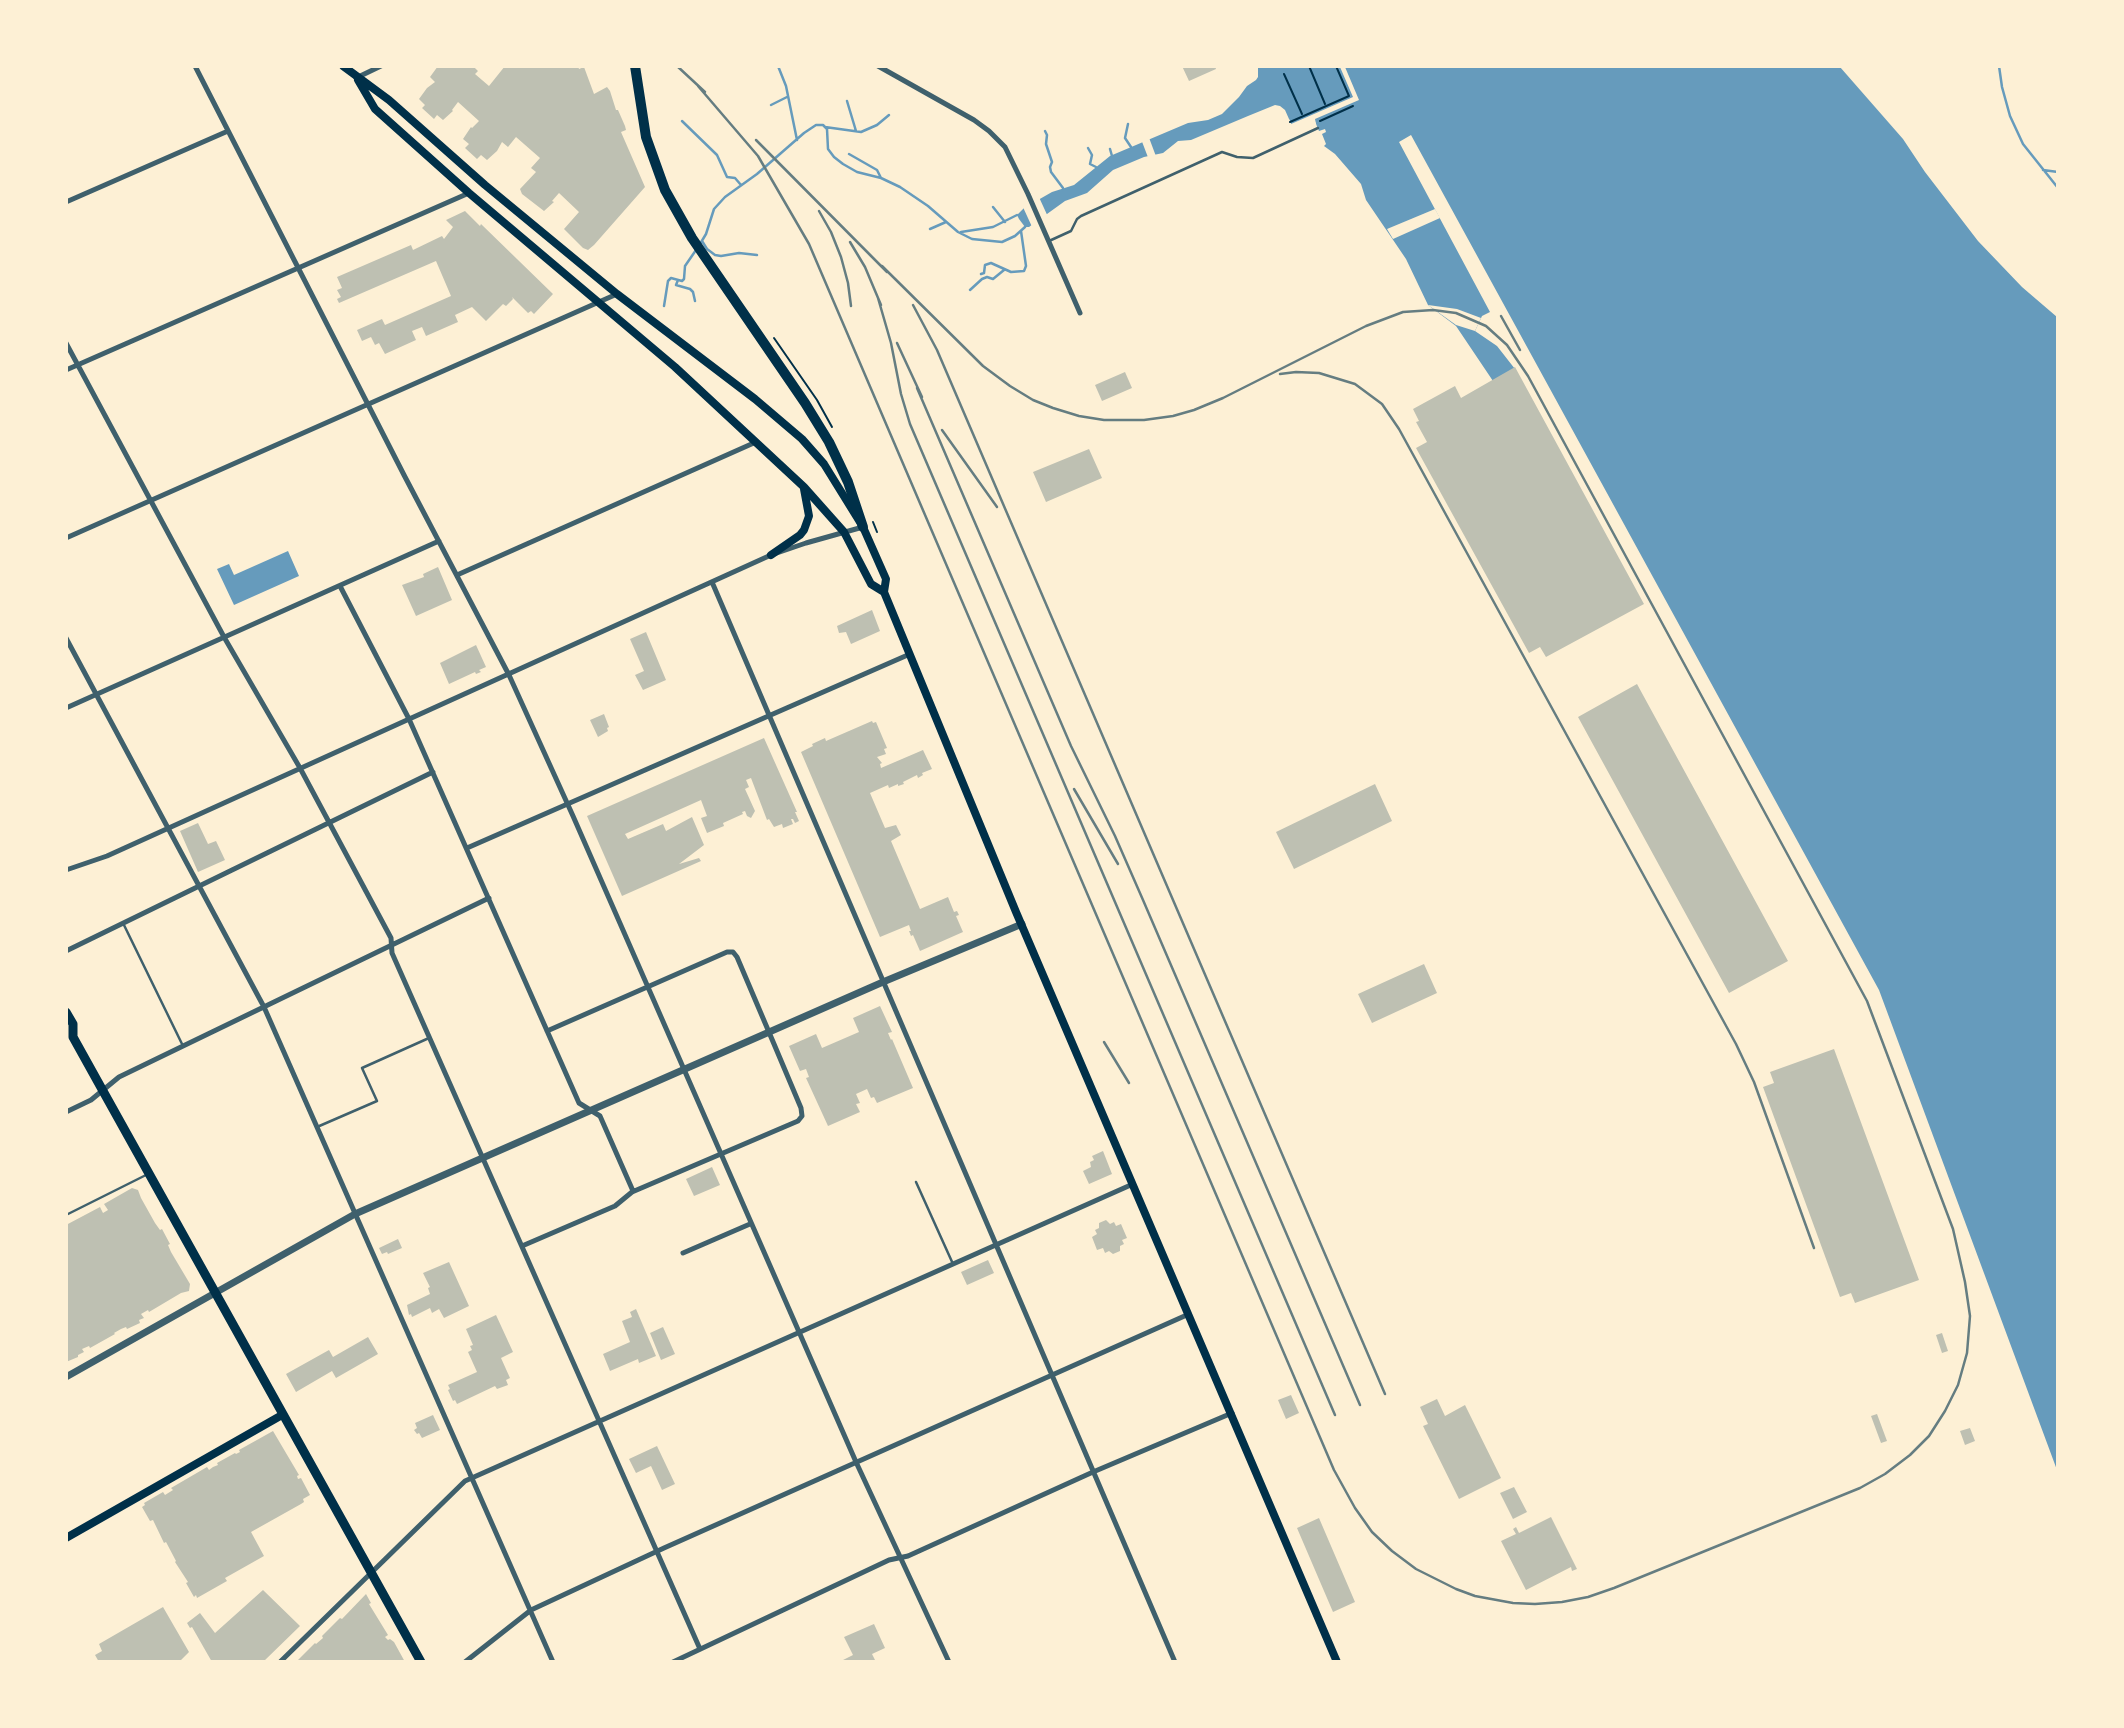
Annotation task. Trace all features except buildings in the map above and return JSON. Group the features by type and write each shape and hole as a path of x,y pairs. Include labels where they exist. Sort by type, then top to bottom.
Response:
{"highway":[{"path":"635,66 646,137 665,190 692,238 829,442 848,482 863,527"}],"main road":[{"path":"343,66 389,100 485,185 617,294 755,399 802,439 824,464 863,527 886,579 884,593 1022,924 1337,1661"},
{"path":"356,78 375,109 469,193 675,367 804,487 844,532 871,584 884,593"},
{"path":"771,555 804,530 809,516 804,487"},
{"path":"66,1012 73,1024 70,1035 421,1661"},
{"path":"66,1538 282,1415"}],"street":[{"path":"195,66 509,675 568,804 798,1333 899,1558 949,1661"},
{"path":"356,78 381,66"},
{"path":"878,66 974,120 1005,147 1080,313"},
{"path":"66,202 228,131"},
{"path":"66,370 469,193"},
{"path":"66,538 617,294"},
{"path":"66,343 224,637 330,822 391,938 392,953 700,1649"},
{"path":"457,575 756,442"},
{"path":"66,870 107,856 168,829 771,555 863,527"},
{"path":"66,708 439,541"},
{"path":"712,582 1175,1661"},
{"path":"340,586 409,719 579,1103 602,1119 634,1191"},
{"path":"67,641 264,1007 553,1661"},
{"path":"467,848 910,654"},
{"path":"66,951 433,772"},
{"path":"66,1112 91,1100 119,1077 489,898"},
{"path":"66,1377 355,1214 883,982 1022,924"},
{"path":"523,1246 615,1206 634,1191 798,1121 802,1116 801,1108 733,952 727,952 547,1031"},
{"path":"280,1661 465,1481 1133,1184"},
{"path":"683,1253 750,1224"},
{"path":"465,1661 531,1610 1189,1314"},
{"path":"673,1661 889,1560 908,1556 1231,1413"}],"lane":[{"path":"1049,241 1071,231 1081,216 1222,152 1253,158 1318,128"},
{"path":"123,923 183,1046"},
{"path":"317,1127 377,1101 362,1068 430,1038"},
{"path":"66,1215 149,1174"},
{"path":"916,1182 953,1264"}],"path":[{"path":"1309,66 1326,106"},
{"path":"1290,122 1349,96 1336,66"},
{"path":"1284,74 1303,116"},
{"path":"1316,123 1353,106"},
{"path":"771,334 832,426"}],"water":[{"path":"1258,67 1840,67 1903,139 1978,241 2022,287 2057,317 2057,1470 1879,990 1411,135 1399,142 1490,312 1482,316 1475,331 1497,346 1515,369 1493,381 1456,326 1428,305 1406,259 1366,200 1361,184 1335,154 1324,146 1326,144 1322,134 1326,132 1325,129 1319,131 1314,119 1293,128 1285,110 1280,106 1275,105 1191,140 1178,141 1163,153 1144,157 1113,170 1087,193 1065,201 1029,227 1025,227 1019,219 1017,215 1024,208 1052,192 1074,185 1110,156 1188,123 1208,120 1222,114 1247,86 1256,80"},
{"path":"288,551 299,576 234,605 217,569 229,564 234,575"}],"pier":[{"path":"1340,67 1345,67 1359,100 1315,119 1316,124 1291,132 1286,120 1289,119 1291,124 1353,97"},
{"path":"1148,135 1157,159 1149,160 1141,139"},
{"path":"1038,195 1049,219 1033,229 1022,205"},
{"path":"1435,209 1440,218 1393,239 1387,229"},
{"path":"1428,305 1457,309 1481,318 1475,331 1456,325"}],"waterway":[{"path":"778,66 786,86 797,140"},
{"path":"1999,66 2010,116 2023,144 2058,188"},
{"path":"771,105 787,97"},
{"path":"847,101 856,131"},
{"path":"825,127 861,132 877,125 889,115"},
{"path":"682,121 717,155 727,177 735,178 741,185"},
{"path":"1128,124 1125,138 1131,147"},
{"path":"700,244 714,209 725,197 816,125 823,125 827,129 828,149 843,164 857,172 881,178 900,187 928,206 958,232 972,239 1002,242 1025,227"},
{"path":"1045,131 1052,162 1051,172 1063,188"},
{"path":"1088,148 1092,155 1090,164 1096,167"},
{"path":"1110,149 1112,156"},
{"path":"849,154 877,170 881,178"},
{"path":"2043,170 2058,172"},
{"path":"993,207 1005,222"},
{"path":"961,232 993,227 1017,215"},
{"path":"930,229 946,222"},
{"path":"981,274 984,273 985,265 991,263 1011,272 1024,271 1026,266 1021,231"},
{"path":"702,241 715,255 757,255"},
{"path":"664,306 668,281 671,278 682,281 684,279 685,266 696,250"},
{"path":"970,290 982,279 993,279 1004,270"},
{"path":"678,280 676,285 690,289 695,301"}],"railway":[{"path":"677,66 705,92"},
{"path":"698,86 758,156 809,244 1334,1470 1372,1532 1416,1569 1456,1589 1475,1596 1513,1603 1562,1602 1614,1588 1860,1488 1910,1455 1929,1436 1945,1411 1958,1385 1967,1353 1970,1316 1953,1229 1867,1001 1528,376 1507,345 1486,326 1456,313 1433,310 1403,312 1366,326 1194,410 1144,420 1104,420 1053,408 1010,386 983,366 882,266"},
{"path":"756,140 887,272"},
{"path":"819,211 841,257 851,306"},
{"path":"850,242 865,267 881,305"},
{"path":"878,298 910,424 1335,1415"},
{"path":"913,305 937,350 1385,1394"},
{"path":"1501,316 1520,350"},
{"path":"897,343 922,397"},
{"path":"1280,374 1319,373 1355,384 1382,404 1399,429 1736,1044 1754,1082 1814,1248"},
{"path":"917,388 1071,746 1143,900 1360,1405"},
{"path":"942,430 997,507"},
{"path":"1074,789 1118,864"},
{"path":"1104,1042 1129,1083"}]}
